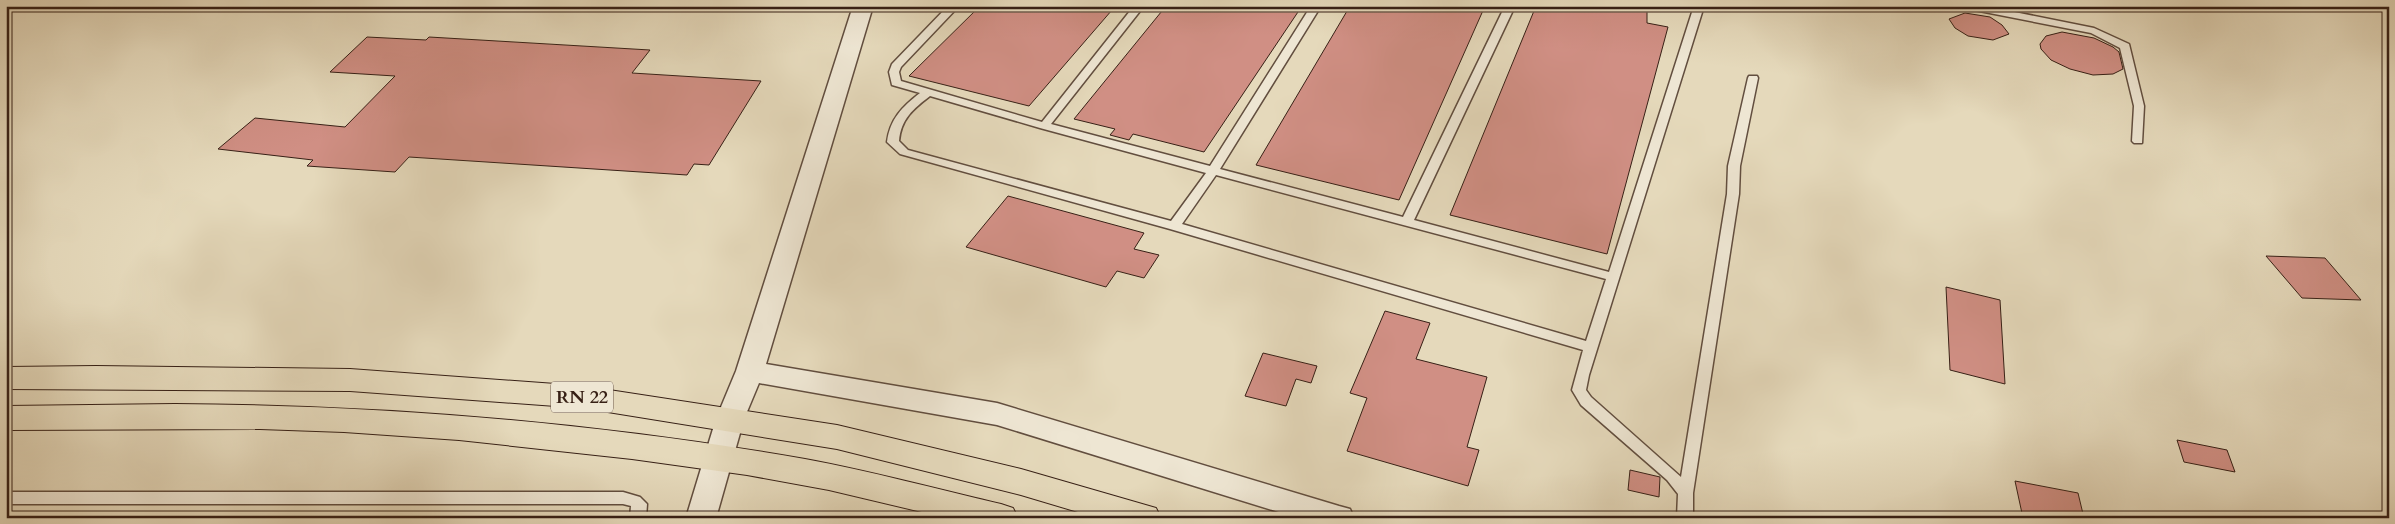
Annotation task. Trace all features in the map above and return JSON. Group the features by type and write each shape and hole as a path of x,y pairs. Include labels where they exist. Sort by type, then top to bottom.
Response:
{"highway":[{"name":"RN 22","path":"6,378 350,380 583,397 837,437 1020,482 1144,518"},
{"name":"RN 22","path":"6,418 156,416 342,420 471,429 639,447 807,473 1001,518"}],"street":[{"path":"701,518 730,419 750,371 863,6"},
{"path":"750,371 998,414 1339,518"}],"lane":[{"path":"954,6 896,66 894,72 896,83 926,93 1213,172 1613,277"},
{"path":"1044,126 1139,6"},
{"path":"1174,226 1213,172 1316,6"},
{"path":"1407,222 1510,6"},
{"path":"1686,493 1672,476 1586,401 1580,390 1591,347 1699,6"},
{"path":"1969,6 2094,31 2125,46 2139,106 2138,141"},
{"path":"1684,518 1686,493 1733,194 1734,166 1753,78"},
{"path":"926,93 902,113 894,129 893,142 904,152 1174,226 1591,347"},
{"path":"6,498 623,498 639,504 638,518"}],"building":[{"path":"980,6 1095,6 1112,10 1029,106 909,76"},
{"path":"1166,6 1302,6 1204,152 1133,134 1129,140 1110,135 1115,129 1074,119"},
{"path":"1350,6 1485,6 1399,200 1256,165"},
{"path":"1536,6 1647,6 1647,23 1668,27 1607,254 1450,215"},
{"path":"1965,13 1990,17 2002,25 2009,34 1993,40 1968,36 1955,28 1949,19"},
{"path":"2062,32 2094,38 2113,47 2119,52 2123,69 2113,74 2093,75 2070,69 2051,60 2041,49 2040,44 2046,36"},
{"path":"367,37 426,40 429,37 650,50 632,73 761,81 709,165 694,164 687,175 409,157 395,172 307,166 313,160 218,149 255,118 345,127 395,76 330,72"},
{"path":"1008,196 1144,233 1134,249 1159,255 1144,278 1117,271 1106,287 966,247"},
{"path":"2266,256 2325,258 2361,300 2302,298"},
{"path":"1946,287 2000,300 2005,384 1950,370"},
{"path":"1385,311 1430,323 1416,359 1487,377 1467,447 1479,450 1468,486 1347,451 1367,398 1350,393"},
{"path":"1263,353 1317,366 1311,383 1296,379 1286,406 1245,396"},
{"path":"2177,440 2227,450 2235,472 2184,462"},
{"path":"1630,470 1660,477 1659,497 1628,490"},
{"path":"2015,481 2078,493 2084,518 2023,518"}]}
